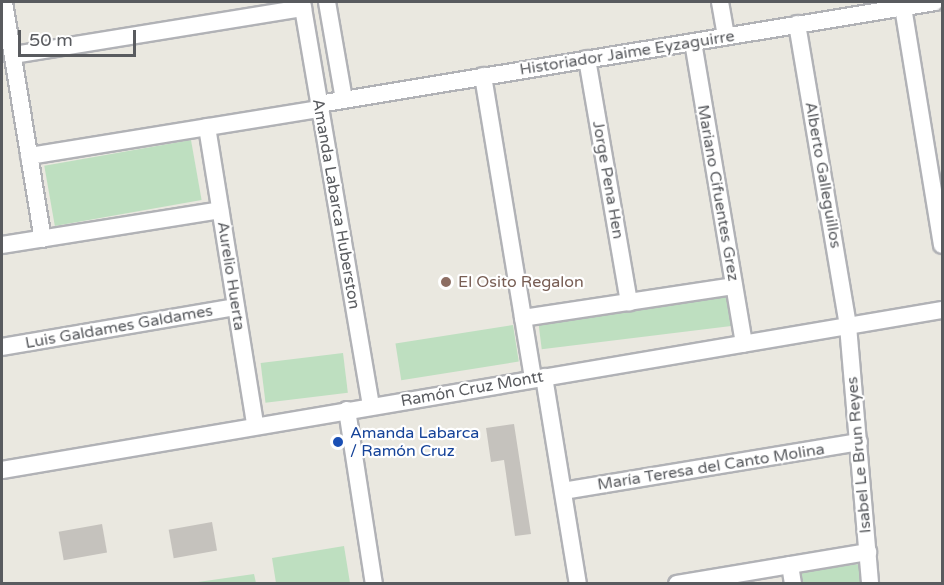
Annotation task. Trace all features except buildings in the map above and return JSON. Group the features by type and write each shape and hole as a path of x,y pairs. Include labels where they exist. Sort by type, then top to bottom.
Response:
{"street":[{"path":"4,2 43,239"},
{"name":"Amanda Labarca Huberston","path":"327,2 344,99"},
{"path":"720,2 726,36"},
{"name":"Historiador Jaime Eyzaguirre","path":"29,156 207,127 319,106 344,99 935,2"},
{"path":"13,56 302,5"},
{"name":"Amanda Labarca Huberston","path":"302,5 371,406"},
{"path":"903,7 942,245"},
{"name":"Alberto Galleguillos","path":"797,24 848,326"},
{"name":"Mariano Cifuentes Grez","path":"693,42 744,344"},
{"name":"Jorge Pena Hen","path":"587,59 629,302"},
{"path":"483,76 523,318 562,491 578,584"},
{"name":"Aurelio Huerta","path":"207,127 255,425"},
{"path":"2,245 220,210"},
{"path":"523,318 734,286"},
{"name":"Luis Galdames Galdames","path":"2,347 236,307"},
{"name":"Ramón Cruz Montt","path":"2,470 255,425 942,310"},
{"name":"Isabel Le Brun Reyes","path":"848,326 870,584"},
{"path":"346,410 374,584"},
{"name":"María Teresa del Canto Molina","path":"562,491 859,442"},
{"path":"686,583 868,552"},
{"path":"790,565 793,584"}],"green space":[{"path":"191,140 202,200 55,226 44,166"},
{"path":"729,291 733,326 542,349 537,315"},
{"path":"513,325 519,362 401,380 395,344"},
{"path":"343,353 348,393 265,403 261,363"},
{"path":"344,546 350,583 276,583 272,558"},
{"path":"859,564 861,583 803,583 801,572"},
{"path":"254,574 256,583 191,583"}],"place":[{"name":"El Osito Regalon","path":"446,282"},
{"name":"Amanda Labarca / Ramón Cruz","path":"338,442"}]}
